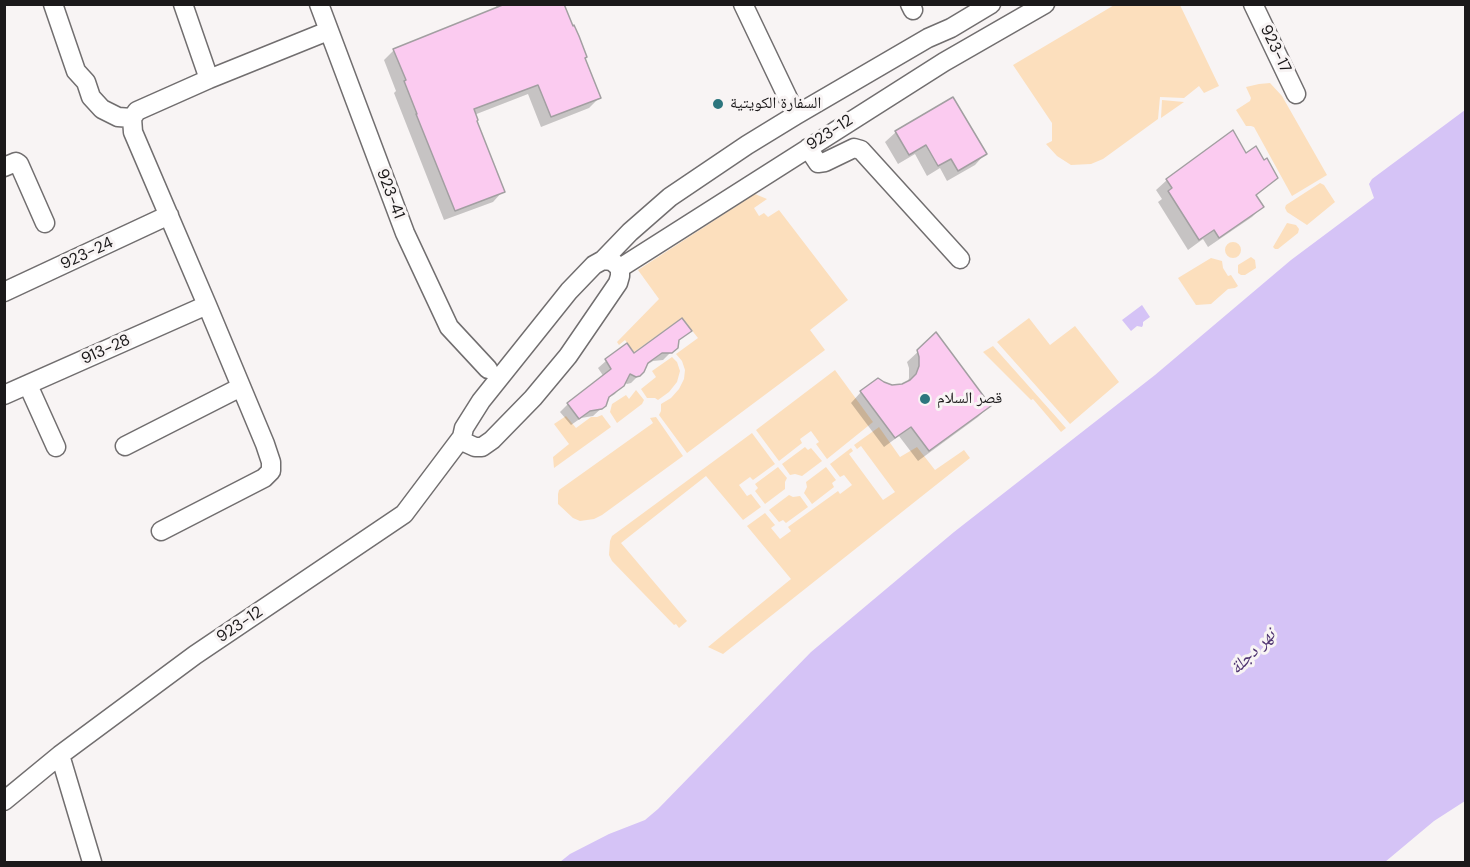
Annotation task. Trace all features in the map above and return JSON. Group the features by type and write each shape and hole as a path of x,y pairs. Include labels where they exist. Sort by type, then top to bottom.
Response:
{"street":[{"path":"53,4 76,70 86,82 91,96 102,109 118,117 132,118"},
{"path":"183,4 209,79"},
{"name":"923-41","path":"319,4 405,234 449,327 488,369"},
{"path":"743,4 796,115"},
{"name":"923-12","path":"4,801 60,755 195,656 404,514 462,437 464,428 481,401 569,291 594,265 603,260 630,232 670,197 796,115 991,4"},
{"name":"923-12","path":"620,268 944,62 1044,4"},
{"name":"923-17","path":"1253,4 1296,93"},
{"path":"161,531 264,478 271,471 271,462 133,132 132,118 137,111 209,79 328,31"},
{"path":"808,148 818,163 854,148 861,150 960,259"},
{"path":"4,167 16,162 19,164 45,223"},
{"name":"923-24","path":"4,292 169,215"},
{"path":"462,437 464,442 475,447 482,447 492,440 533,398 568,356 618,283 620,268 612,261 603,260"},
{"name":"913-28","path":"4,395 207,305"},
{"path":"28,385 56,447"},
{"path":"125,446 241,387"},
{"path":"60,755 92,862"}],"shaded area":[{"path":"1116,4 1180,5 1219,86 1204,93 1199,86 1184,98 1160,97 1158,119 1103,159 1091,164 1071,165 1057,156 1046,144 1052,141 1052,123 1013,65"},
{"path":"1270,83 1282,96 1327,175 1292,196 1254,127 1246,126 1236,110 1250,101 1246,87"},
{"path":"1162,100 1184,102 1161,118"},
{"path":"1320,183 1324,185 1335,202 1307,225 1287,212 1285,208 1286,205"},
{"path":"755,194 767,199 754,208 759,216 764,213 768,217 779,210 848,300 810,330 825,350 687,453 659,415 661,404 671,398 684,379 685,370 676,354 698,338 682,318 634,352 625,340 619,345 617,342 659,299 638,270"},
{"path":"1287,223 1296,225 1299,229 1298,233 1275,249 1273,247"},
{"path":"1233,242 1241,250 1233,258 1225,250"},
{"path":"1251,257 1255,260 1256,268 1245,275 1238,273 1238,265"},
{"path":"1211,258 1222,261 1228,276 1231,275 1238,286 1228,289 1211,304 1196,305 1178,278"},
{"path":"1029,318 1050,345 1075,326 1119,382 1070,424 997,342"},
{"path":"993,346 1066,428 1061,432 1033,399 1031,400 983,352"},
{"path":"672,357 677,362 680,371 677,382 658,400 647,398 641,389 656,377 652,371"},
{"path":"835,370 873,422 827,459 816,444 819,442 811,431 800,439 802,443 779,461 756,430"},
{"path":"636,390 644,400 642,404 617,423 610,412 612,404 626,395 629,399"},
{"path":"602,415 611,427 554,468 553,457 569,444 554,424 566,416 576,428 591,417"},
{"path":"656,417 683,456 594,519 580,521 573,518 558,504 559,490 653,423 650,418"},
{"path":"879,427 900,457 917,447 935,470 964,450 970,458 723,654 708,647 791,579 747,526 765,513 775,525 771,528 780,539 791,531 788,527 838,491 840,494 852,485 844,475 840,477 830,464 851,448 853,451 849,454 883,500 895,492 861,446 857,449 854,445"},
{"path":"752,433 775,464 753,480 750,477 739,485 747,496 751,494 761,507 743,520 706,476 621,543 687,621 679,628 612,561 609,555 610,541 612,536"},
{"path":"805,447 808,450 811,448 822,461 802,476 790,475 782,464"},
{"path":"778,467 787,478 785,489 765,504 755,491 758,488 755,484"},
{"path":"826,467 836,480 832,483 834,487 812,504 804,493 807,487 806,482"},
{"path":"789,495 800,496 808,507 786,523 783,520 779,522 769,510"}],"water":[{"name":"نهر دجلة","path":"1465,110 1465,801 1434,821 1385,862 560,862 570,854 609,834 645,820 811,652 954,532 1155,375 1291,260 1374,198 1369,184 1372,179"},
{"path":"1142,305 1150,317 1143,322 1142,327 1137,326 1131,331 1122,320"}],"building":[{"path":"505,4 564,4 579,36 601,98 551,117 538,85 474,109 505,192 455,211 393,49"},
{"path":"953,97 987,154 958,171 951,159 938,166 926,145 909,155 895,131"},
{"path":"1233,130 1246,153 1256,146 1264,160 1267,158 1278,178 1256,195 1264,207 1219,238 1214,230 1199,240 1168,191 1172,188 1166,179"},
{"path":"682,318 692,331 679,340 678,348 672,353 662,353 648,363 640,376 630,374 624,386 609,397 606,406 590,411 579,419 567,403 611,369 605,359 627,343 634,353"},
{"name":"قصر السلام","path":"936,332 991,406 929,451 911,427 895,438 860,391 878,378 892,385 910,380 916,374 919,366 917,350"}],"place":[{"name":"السفارة الكويتية","path":"718,104"},
{"name":"قصر السلام","path":"925,399"}]}
